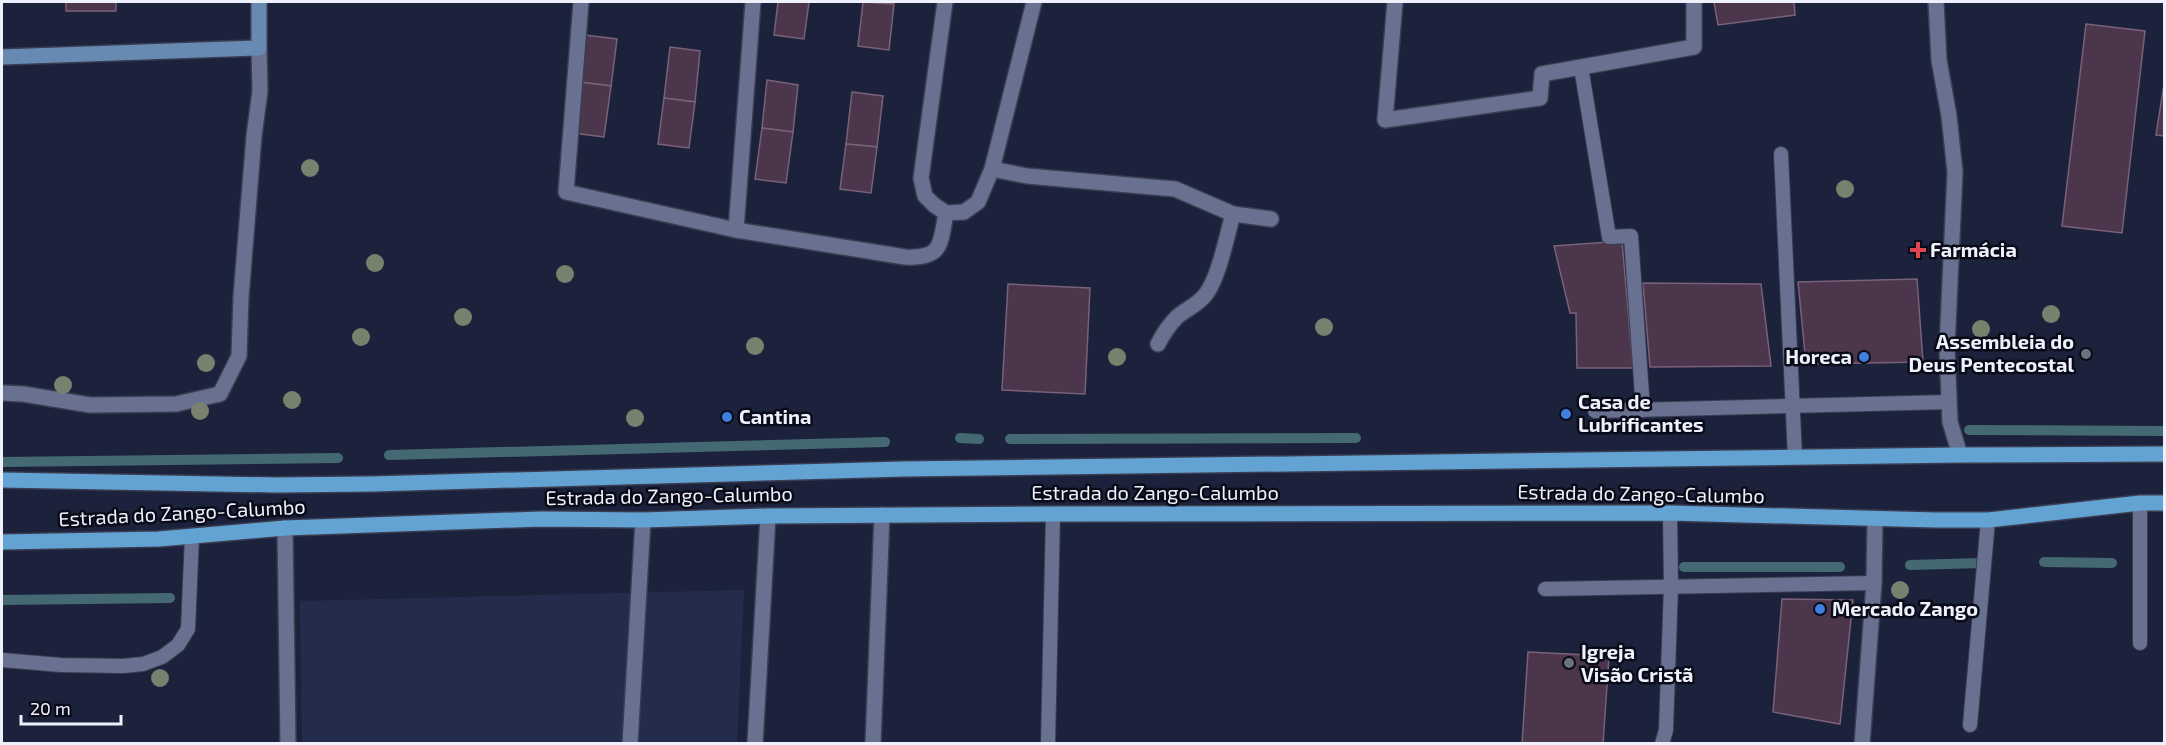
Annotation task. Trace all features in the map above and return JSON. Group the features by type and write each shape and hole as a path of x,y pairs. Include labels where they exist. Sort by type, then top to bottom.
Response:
{"main road":[{"name":"Estrada do Zango-Calumbo","path":"2,480 276,485 372,484 926,469 2164,454"},
{"name":"Estrada do Zango-Calumbo","path":"2,542 159,539 285,528 541,519 643,520 768,516 1670,513 1988,520 2140,503 2164,503"}],"street":[{"path":"2,393 23,394 90,405 176,404 220,394 239,356 243,274 254,136 260,91 259,2"},
{"path":"581,2 566,192 735,230 923,258 934,253 940,242 946,213"},
{"path":"735,230 753,2"},
{"path":"945,2 921,178 925,196 946,213 964,212 978,202 992,169 1034,2"},
{"path":"1395,2 1385,120 1540,98 1542,74 1694,47 1694,2"},
{"path":"1936,2 1939,60 1949,116 1955,172 1948,325 1949,402 1950,422 1960,455"},
{"path":"2,57 259,48"},
{"path":"992,169 1027,176 1175,189 1233,214 1271,219"},
{"path":"1158,344 1165,331 1178,316 1195,306 1208,293 1233,214"},
{"path":"873,744 882,515"},
{"path":"755,744 768,516"},
{"path":"1862,744 1874,583 1875,519"},
{"path":"630,744 643,520"},
{"path":"285,528 288,744"}],"lane":[{"path":"1581,67 1610,237 1631,236 1643,410"},
{"path":"1781,154 1795,457"},
{"path":"1595,411 1949,402"},
{"path":"2140,503 2140,643"},
{"path":"1662,744 1666,730 1671,586 1670,513"},
{"path":"1048,744 1053,514"},
{"path":"1970,725 1988,520"},
{"path":"2,660 61,665 123,666 143,664 162,657 178,645 188,629 192,536"},
{"path":"1545,589 1874,583"}],"shaded area":[{"path":"744,590 737,743 302,743 300,601"}],"building":[{"path":"66,2 116,2 116,11 66,11"},
{"path":"778,2 809,2 804,39 774,35"},
{"path":"863,2 894,4 889,50 858,46"},
{"path":"1714,2 1794,2 1795,15 1718,25"},
{"path":"2086,24 2145,31 2122,233 2062,226"},
{"path":"585,35 617,39 611,86 580,82"},
{"path":"670,47 700,51 695,102 664,98"},
{"path":"767,80 798,85 793,132 762,128"},
{"path":"580,82 611,86 604,137 573,133"},
{"path":"2164,84 2164,136 2156,135"},
{"path":"852,92 883,96 877,147 846,144"},
{"path":"664,98 695,102 689,148 658,144"},
{"path":"762,128 793,132 786,183 755,179"},
{"path":"846,144 877,147 871,193 840,189"},
{"path":"1622,241 1633,368 1577,368 1576,313 1570,313 1554,246"},
{"path":"1917,279 1923,362 1806,364 1798,282"},
{"path":"1643,283 1761,284 1771,366 1650,367"},
{"path":"1008,284 1090,288 1085,394 1002,390"},
{"path":"1782,599 1853,600 1840,724 1773,712"},
{"path":"1528,652 1609,656 1603,744 1522,744"}],"waterway":[{"path":"1969,430 2164,431"},
{"path":"960,438 979,439"},
{"path":"1010,439 1356,438"},
{"path":"389,455 885,442"},
{"path":"2,462 338,458"},
{"path":"2044,562 2112,563"},
{"path":"1910,565 1982,563"},
{"path":"1684,567 1840,567"},
{"path":"2,600 170,598"}],"place":[{"name":"Farmácia","path":"1918,250"},
{"name":"Assembleia do Deus Pentecostal","path":"2086,354"},
{"name":"Horeca","path":"1864,357"},
{"name":"Casa de Lubrificantes","path":"1566,414"},
{"name":"Cantina","path":"727,417"},
{"name":"Mercado Zango","path":"1820,609"},
{"name":"Igreja Visão Cristã","path":"1569,663"}]}
